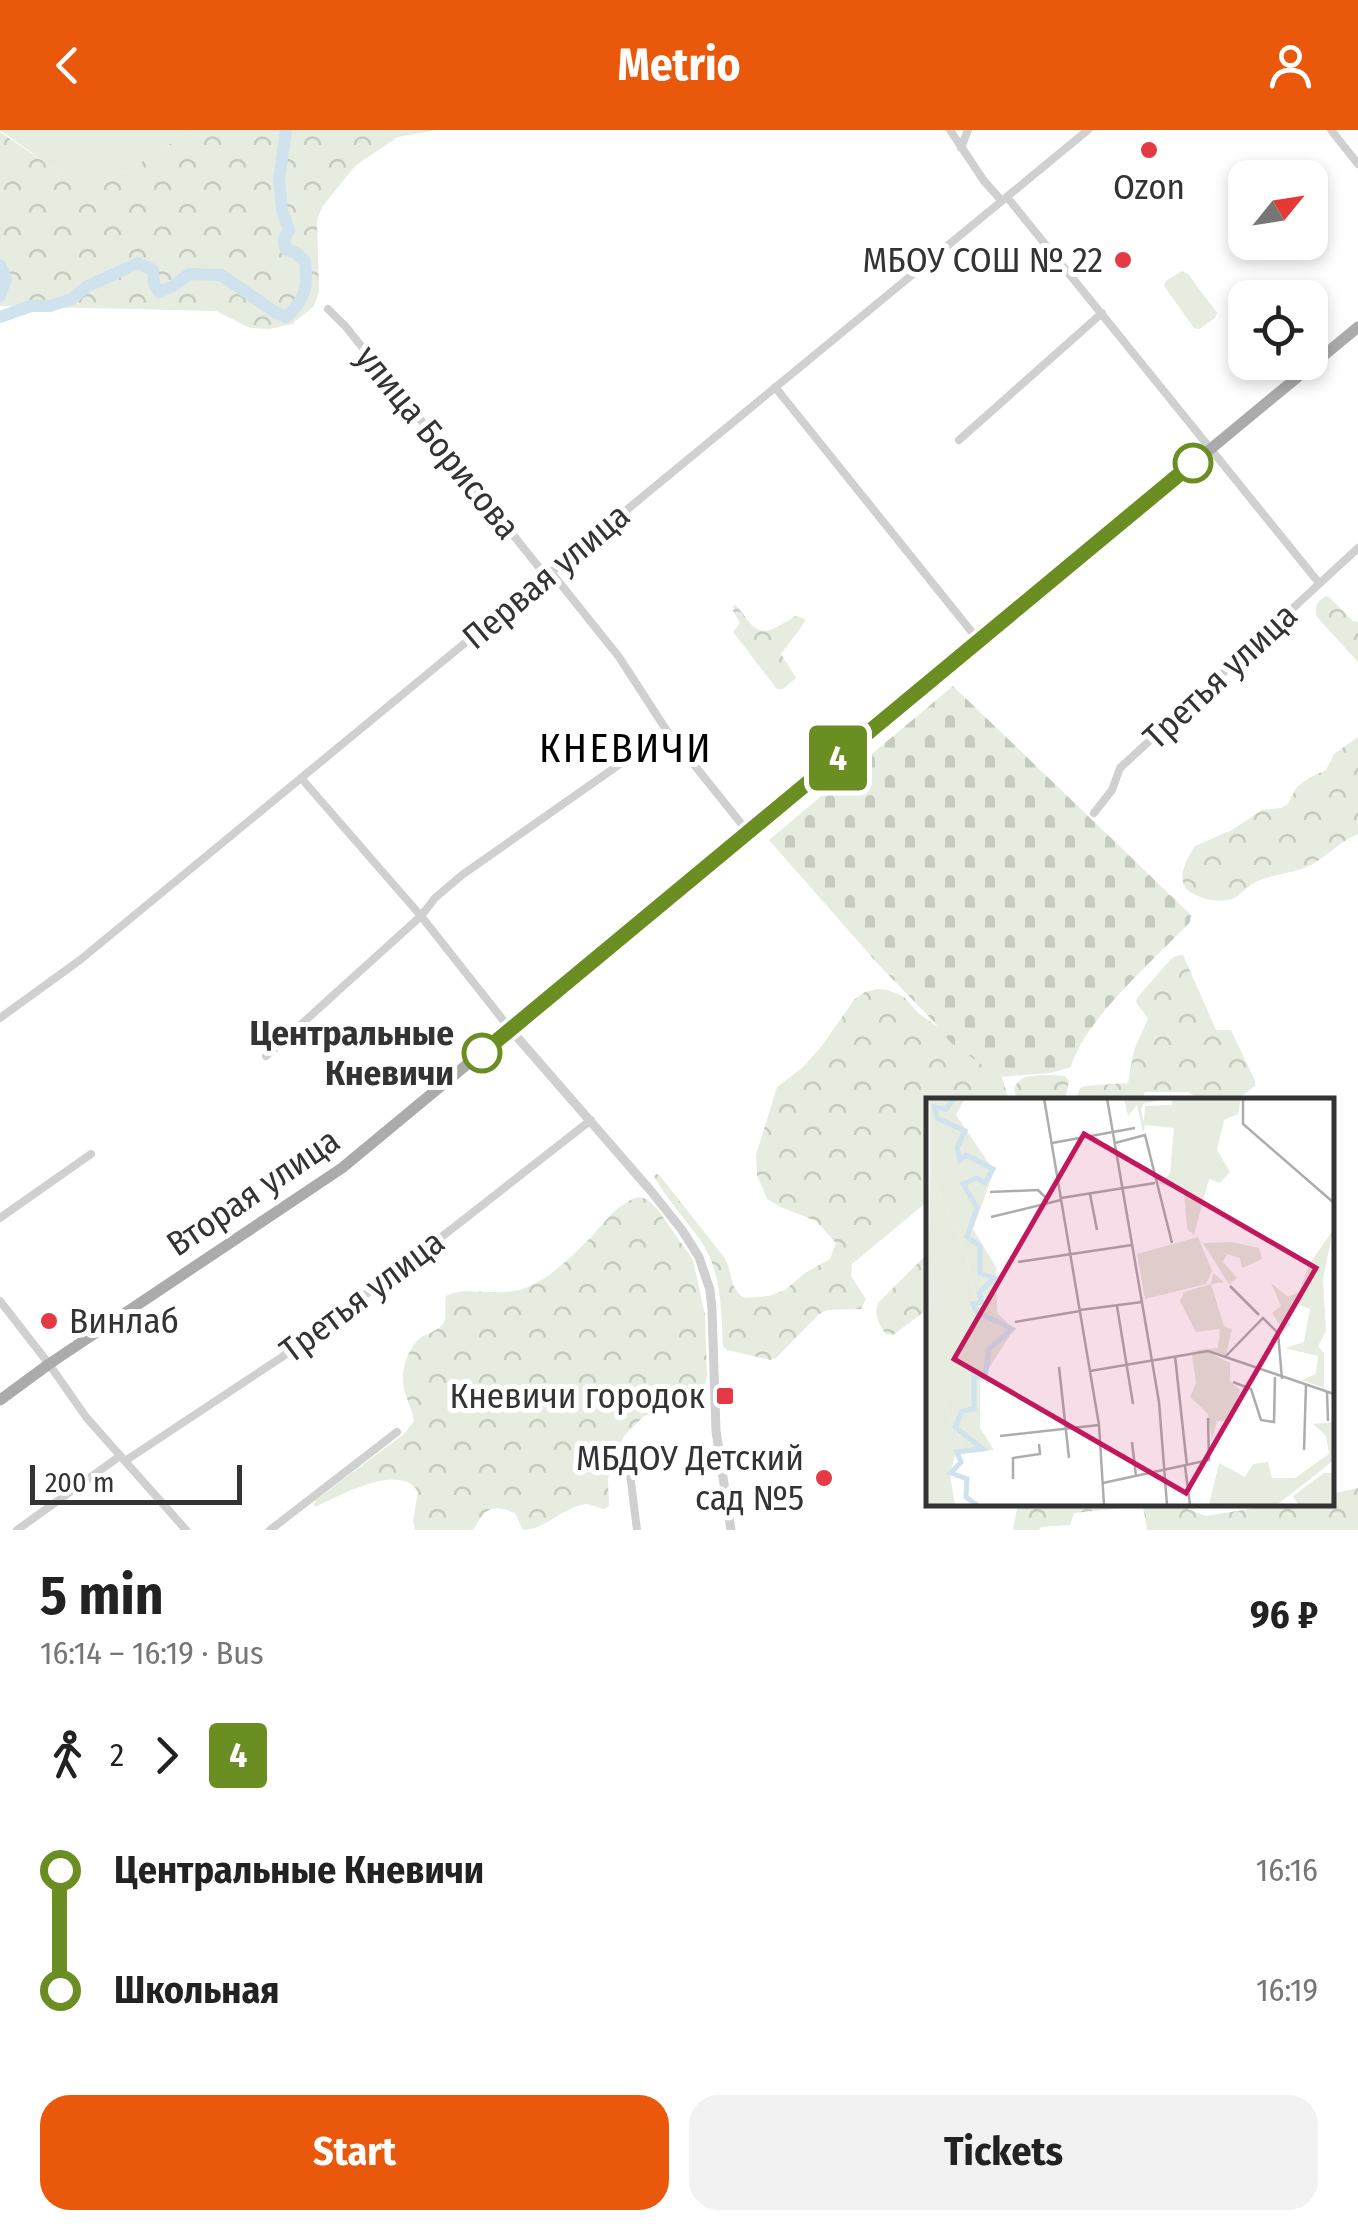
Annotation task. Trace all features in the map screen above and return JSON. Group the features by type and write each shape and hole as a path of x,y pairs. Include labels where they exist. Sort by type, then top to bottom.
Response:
{"main road":[{"name":"Вторая улица","path":"0,1400 342,1168 1358,326"}],"street":[{"path":"950,130 984,182 1004,199 1102,313 1319,583"},
{"path":"961,148 968,130"},
{"name":"Первая улица","path":"0,1018 80,960 1088,130"},
{"path":"1331,130 1358,164"},
{"name":"улица Борисова","path":"328,309 619,657 667,731 748,832"},
{"path":"959,440 1102,313"},
{"path":"775,387 980,641"},
{"name":"Третья улица","path":"1094,813 1112,790 1120,768 1358,548"},
{"path":"266,1056 462,875 667,731"},
{"path":"301,778 420,916 511,1030 652,1190 700,1257 710,1290 716,1431 731,1530"},
{"name":"Третья улица","path":"17,1530 282,1357 590,1120"},
{"path":"0,1218 91,1154"},
{"path":"0,1301 86,1416 186,1530"},
{"path":"270,1530 396,1432"},
{"path":"627,1450 637,1530"}],"green space":[{"path":"0,130 192,130 103,183 82,183"},
{"path":"192,130 436,130 398,137 356,165 322,207 317,221 319,292 314,306 292,324 250,328 216,311 0,306 0,132 82,183 103,183"},
{"path":"1182,271 1217,313 1199,329 1194,328 1164,286"},
{"path":"1326,596 1358,622 1358,662 1317,617 1317,605"},
{"path":"734,604 760,630 772,629 796,616 805,619 781,654 796,678 783,689 777,689 733,632 740,623 733,611"},
{"path":"953,686 1191,915 1190,922 1105,1010 1078,1049 1071,1067 1051,1073 999,1077 950,1042 769,840"},
{"path":"1358,737 1358,834 1313,864 1257,882 1231,899 1208,899 1186,889 1183,871 1195,846 1232,830 1262,810 1288,804 1296,788 1326,770 1334,754"},
{"path":"1183,955 1216,1030 1231,1030 1255,1086 1239,1098 1145,1092 1142,1098 1077,1098 1085,1086 1128,1083 1134,1050 1148,1019 1137,998 1176,956"},
{"path":"888,990 904,997 918,1013 999,1069 1008,1098 926,1098 926,1203 852,1264 851,1276 866,1299 861,1309 827,1310 819,1314 770,1360 727,1350 723,1346 720,1294 710,1258 654,1176 660,1176 724,1257 733,1285 745,1298 785,1290 830,1259 836,1243 816,1221 767,1199 757,1175 756,1155 777,1087 802,1068 854,1000 865,992"},
{"path":"1031,1076 1065,1076 1069,1081 1065,1098 1016,1098 1017,1084"},
{"path":"638,1197 647,1199 658,1210 693,1260 705,1315 707,1376 696,1400 644,1416 624,1436 611,1464 609,1506 604,1509 579,1505 523,1530 515,1513 494,1508 485,1513 473,1530 415,1530 418,1492 409,1483 384,1480 315,1507 317,1499 404,1434 414,1421 404,1387 405,1365 416,1342 443,1323 446,1296 464,1291 508,1292 538,1282 570,1258 617,1209"},
{"path":"926,1255 926,1310 893,1335 886,1334 878,1319 879,1302"},
{"path":"1358,1488 1358,1530 1147,1530 1143,1506 1074,1513 1070,1525 1013,1530 1018,1505 1177,1505 1206,1516 1273,1505 1333,1505 1333,1494"}],"waterway":[{"path":"0,317 31,306 50,306 72,299 86,287 138,263 153,270 159,292 189,274 221,275 286,317 302,298 306,278 305,261 285,249 284,239 289,230 279,180 286,130"},
{"path":"0,265 6,278 0,296"}],"bus line":[{"name":"4","path":"482,1053 1193,463"}],"place":[{"name":"Ozon","path":"1149,150"},
{"name":"МБОУ СОШ № 22","path":"1123,260"},
{"name":"Центральные Кневичи","path":"482,1053"},
{"name":"Винлаб","path":"49,1321"},
{"name":"Кневичи городок","path":"725,1396"},
{"name":"МБДОУ Детский сад №5","path":"824,1478"}],"district":[{"name":"КНЕВИЧИ","path":"626,749"}]}
